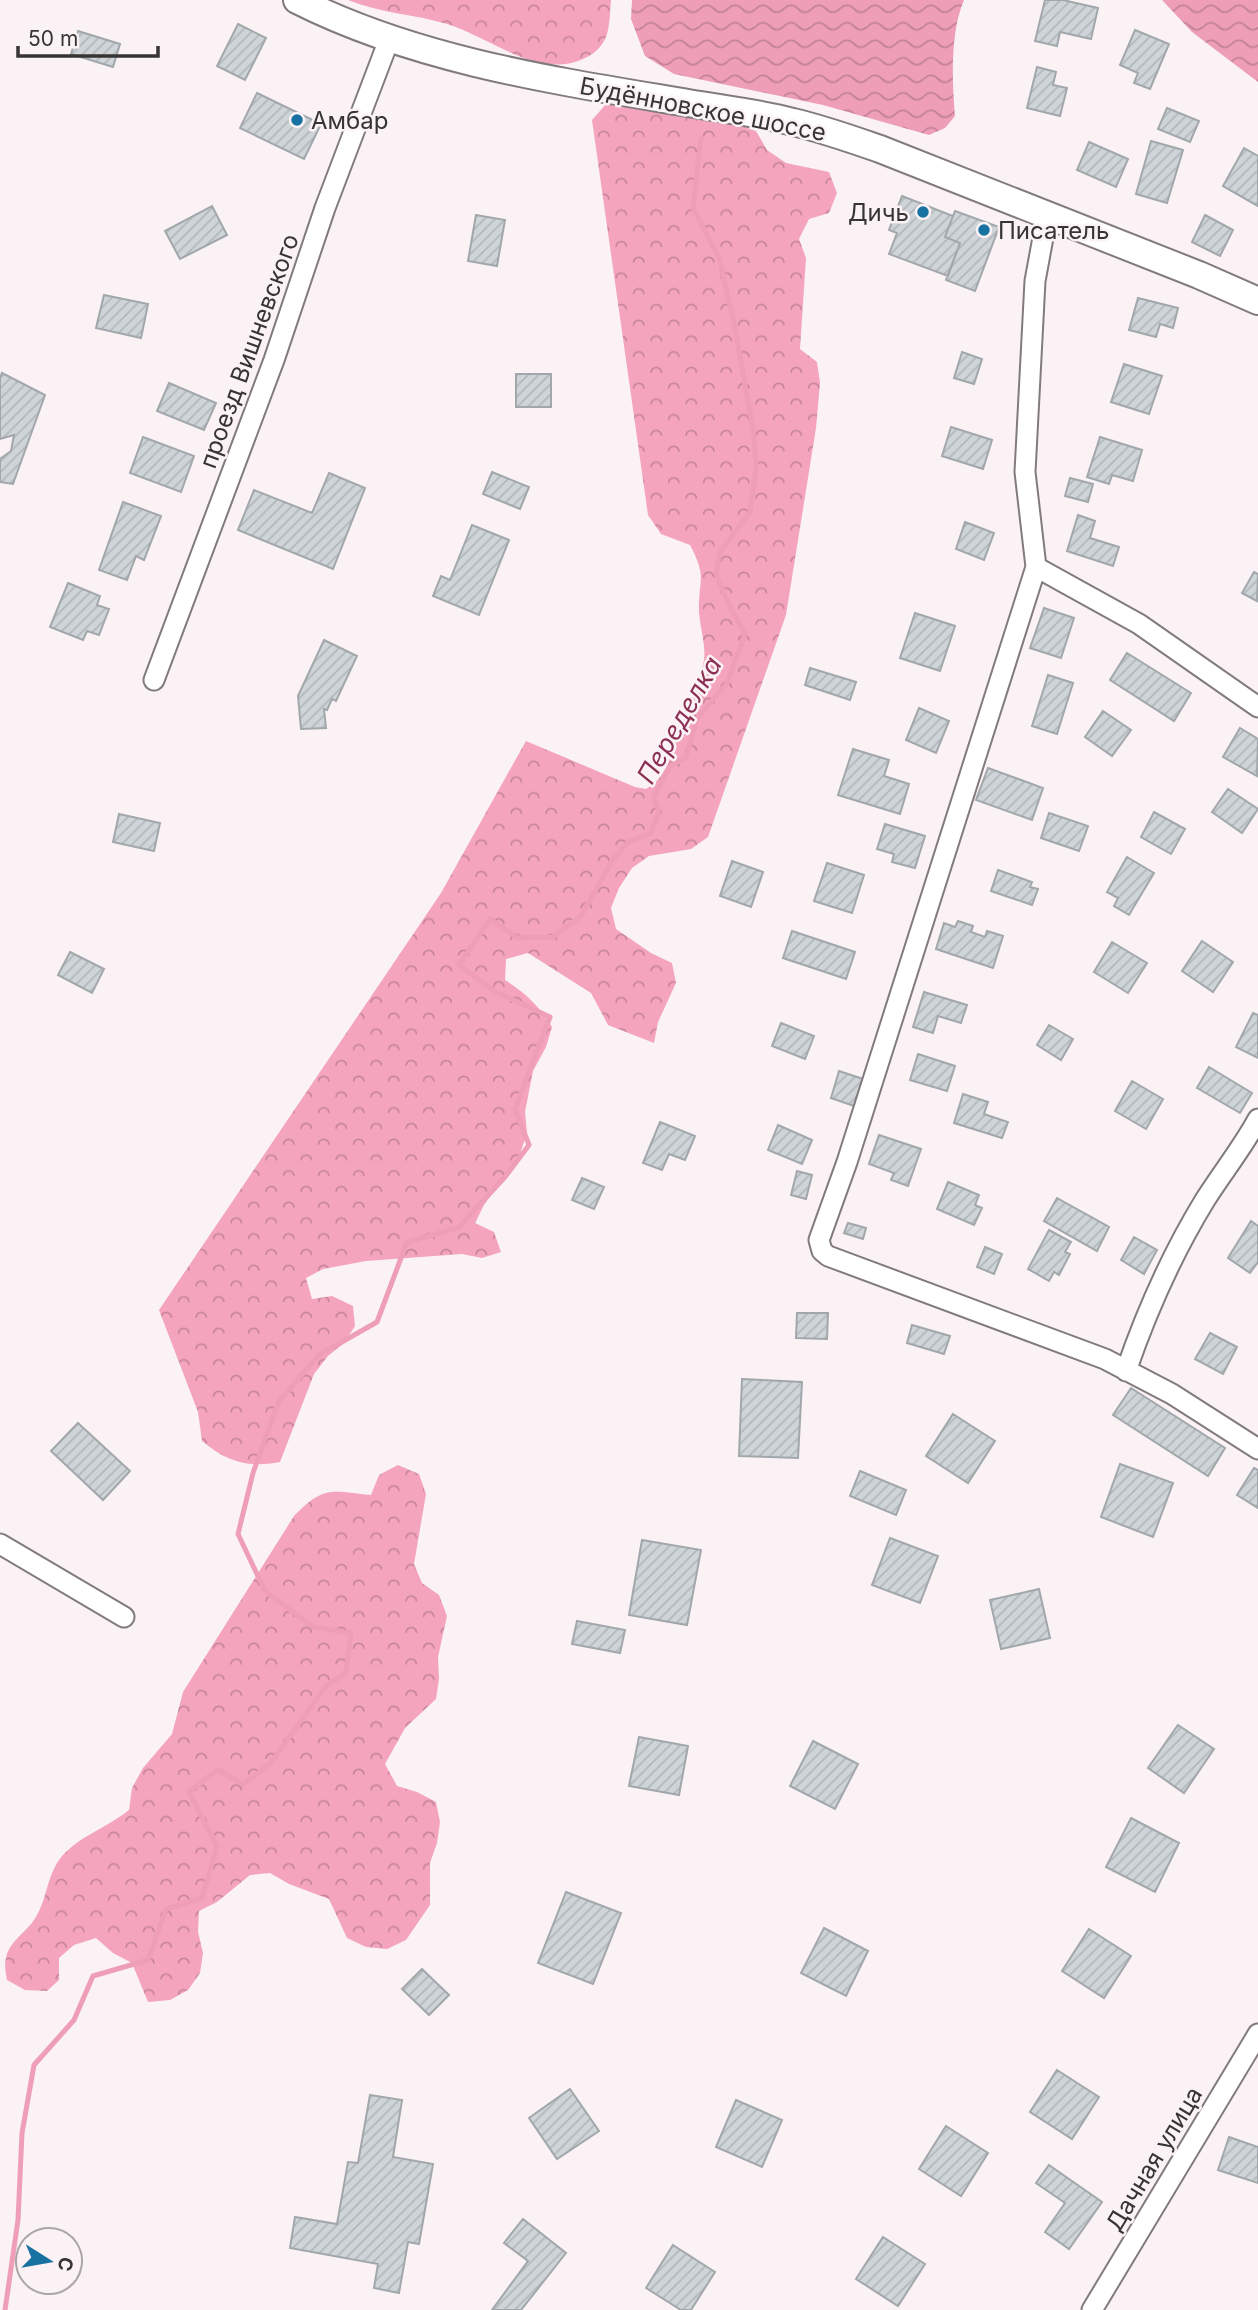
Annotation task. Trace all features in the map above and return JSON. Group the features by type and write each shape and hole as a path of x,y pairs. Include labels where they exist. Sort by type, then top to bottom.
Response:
{"main road":[{"name":"Будённовское шоссе","path":"297,0 390,37 459,59 567,82 792,121 880,149 1199,275 1258,301"}],"street":[{"name":"проезд Вишневского","path":"154,680 274,360 325,208 390,37"},
{"path":"1047,216 1035,281 1025,472 1036,567 856,1136 819,1240 820,1246 828,1255 1105,1359 1172,1394 1258,1449"},
{"path":"1036,567 1139,624 1258,707"},
{"path":"1126,1371 1143,1320 1165,1270 1205,1200 1258,1119"},
{"path":"0,1544 124,1616"},
{"name":"Дачная улица","path":"1092,2310 1258,2034"}],"green space":[{"path":"348,0 611,0 607,33 597,50 583,59 566,64 549,64 514,54 447,24 372,8"},
{"path":"631,102 695,109 756,131 767,150 786,163 829,172 837,193 829,213 809,219 799,239 806,258 800,349 817,362 820,383 816,428 786,615 708,837 691,849 649,856 632,868 619,888 611,908 616,929 651,953 672,963 676,983 658,1022 654,1043 608,1025 591,993 528,953 506,959 505,980 532,1001 552,1027 546,1047 533,1071 525,1112 527,1133 520,1154 484,1205 475,1223 494,1232 501,1252 482,1258 462,1254 366,1261 323,1269 306,1278 312,1299 332,1296 353,1306 355,1326 344,1343 328,1356 314,1374 280,1462 238,1462 220,1454 202,1441 198,1412 159,1310 441,893 526,741 635,787 646,789 666,768 700,676 704,660 704,642 699,612 699,565 690,545 661,534 648,515 592,120 607,103"},
{"path":"398,1465 419,1474 426,1494 414,1564 422,1583 439,1595 447,1616 438,1657 436,1699 405,1728 385,1764 397,1786 436,1802 440,1822 430,1863 430,1905 406,1940 387,1949 366,1947 347,1938 329,1899 289,1884 270,1873 250,1875 217,1902 199,1911 198,1932 203,1953 200,1973 188,1990 170,2000 148,2002 132,1963 113,1953 96,1938 74,1945 59,1958 59,1980 47,1991 25,1990 7,1980 5,1964 8,1952 38,1913 59,1860 74,1845 129,1810 132,1788 143,1768 172,1734 183,1692 294,1516 313,1499 329,1492 371,1495 379,1475"}],"water":[{"path":"632,0 964,0 954,42 955,116 945,128 929,135 823,105 674,74 645,56 631,19"},
{"path":"1162,0 1258,0 1258,82 1192,32"}],"building":[{"path":"1045,0 1063,0 1098,8 1091,39 1060,32 1057,46 1035,41"},
{"path":"238,24 266,38 245,80 217,66"},
{"path":"1135,30 1169,44 1150,89 1134,83 1138,73 1120,65"},
{"path":"78,31 120,44 113,67 71,54"},
{"path":"1037,67 1056,72 1053,85 1067,88 1060,116 1027,108"},
{"path":"257,93 321,124 304,159 240,128"},
{"path":"1167,108 1199,121 1190,142 1158,129"},
{"path":"1151,141 1183,150 1167,203 1136,194"},
{"path":"1089,142 1128,159 1116,187 1077,170"},
{"path":"1244,148 1258,156 1258,206 1223,186"},
{"path":"902,196 953,216 945,237 960,243 948,276 889,254 897,233 889,230"},
{"path":"212,206 227,235 180,259 165,231"},
{"path":"955,211 999,227 975,291 946,280 960,243 945,237"},
{"path":"476,215 505,220 497,266 468,261"},
{"path":"1205,215 1233,230 1220,256 1192,242"},
{"path":"104,295 148,304 141,338 96,328"},
{"path":"1138,298 1178,308 1173,328 1160,324 1156,337 1129,330"},
{"path":"962,352 982,359 974,384 954,378"},
{"path":"1124,364 1162,376 1149,414 1111,402"},
{"path":"2,373 45,395 13,484 0,482 0,459 11,451 14,435 0,439"},
{"path":"516,374 551,374 551,407 516,407"},
{"path":"169,383 216,403 204,430 157,411"},
{"path":"951,427 992,440 983,469 942,456"},
{"path":"143,437 194,456 181,492 130,473"},
{"path":"1100,437 1142,450 1133,481 1112,475 1109,484 1087,477"},
{"path":"492,472 529,487 520,509 483,494"},
{"path":"329,473 365,488 333,569 238,530 254,490 312,513"},
{"path":"1070,478 1093,484 1088,502 1065,496"},
{"path":"123,502 161,516 144,560 136,556 127,580 99,570"},
{"path":"1078,515 1095,521 1090,538 1119,547 1113,566 1067,551"},
{"path":"965,522 994,533 984,560 956,549"},
{"path":"472,525 509,540 479,615 433,596 441,576 450,580"},
{"path":"1254,572 1258,574 1257,601 1242,593"},
{"path":"68,583 100,596 97,605 109,609 99,635 87,631 83,640 50,627"},
{"path":"1044,608 1074,618 1061,658 1030,648"},
{"path":"915,613 955,626 940,671 900,658"},
{"path":"324,640 357,656 336,701 332,699 327,710 324,709 326,728 301,729 298,696"},
{"path":"1127,653 1191,693 1174,721 1110,680"},
{"path":"810,668 856,682 850,700 805,685"},
{"path":"1048,675 1073,683 1057,734 1032,726"},
{"path":"919,708 949,721 936,753 906,740"},
{"path":"1103,711 1131,730 1112,756 1085,737"},
{"path":"1240,728 1258,739 1257,776 1223,757"},
{"path":"853,749 889,760 884,776 909,784 900,814 838,795"},
{"path":"988,768 1043,788 1032,820 976,800"},
{"path":"1228,789 1258,809 1242,833 1212,812"},
{"path":"1154,812 1185,829 1171,854 1141,837"},
{"path":"1049,813 1088,826 1079,851 1041,838"},
{"path":"119,814 160,823 154,851 113,842"},
{"path":"885,824 925,836 915,868 892,862 894,854 877,849"},
{"path":"1127,857 1154,873 1129,915 1114,906 1118,898 1107,892"},
{"path":"732,861 763,872 751,907 720,896"},
{"path":"827,863 864,875 852,913 814,901"},
{"path":"998,870 1032,882 1030,887 1038,889 1032,905 991,891"},
{"path":"958,921 973,926 971,932 985,937 987,931 1003,936 993,968 936,949 944,923 955,927"},
{"path":"792,931 855,952 846,979 783,958"},
{"path":"1202,941 1233,962 1213,992 1182,971"},
{"path":"1112,942 1147,963 1128,993 1094,972"},
{"path":"70,952 104,969 92,993 58,975"},
{"path":"924,992 967,1005 961,1023 938,1016 933,1033 913,1027"},
{"path":"1253,1013 1258,1015 1258,1058 1236,1047"},
{"path":"781,1023 814,1036 805,1059 772,1046"},
{"path":"1049,1025 1073,1039 1061,1060 1037,1045"},
{"path":"918,1054 955,1066 947,1091 910,1080"},
{"path":"1209,1067 1252,1093 1240,1113 1197,1088"},
{"path":"839,1071 863,1079 854,1106 831,1098"},
{"path":"1132,1081 1163,1099 1146,1129 1115,1111"},
{"path":"963,1094 988,1102 984,1114 1008,1122 1002,1138 954,1123"},
{"path":"660,1122 695,1136 685,1160 669,1154 662,1170 643,1163"},
{"path":"778,1125 812,1140 802,1164 768,1150"},
{"path":"879,1135 921,1149 908,1186 891,1180 894,1173 869,1164"},
{"path":"797,1171 812,1175 806,1199 791,1195"},
{"path":"582,1178 604,1187 594,1209 572,1200"},
{"path":"948,1182 979,1195 975,1205 982,1208 974,1225 937,1209"},
{"path":"1057,1198 1109,1227 1097,1251 1044,1221"},
{"path":"1251,1221 1258,1226 1258,1262 1250,1273 1228,1258"},
{"path":"848,1223 866,1228 863,1239 844,1233"},
{"path":"1049,1230 1071,1242 1065,1252 1070,1254 1059,1275 1054,1272 1049,1281 1028,1269"},
{"path":"1134,1237 1157,1250 1144,1274 1121,1260"},
{"path":"985,1247 1002,1254 994,1274 977,1267"},
{"path":"797,1313 828,1313 827,1339 796,1338"},
{"path":"912,1325 950,1336 944,1354 907,1343"},
{"path":"1210,1333 1237,1347 1223,1374 1195,1359"},
{"path":"742,1379 802,1382 798,1458 739,1456"},
{"path":"1131,1388 1225,1448 1208,1476 1113,1415"},
{"path":"953,1414 995,1441 968,1483 926,1456"},
{"path":"78,1423 130,1471 103,1500 51,1451"},
{"path":"1120,1464 1173,1483 1153,1537 1101,1517"},
{"path":"1254,1468 1258,1470 1258,1508 1237,1495"},
{"path":"860,1471 906,1490 896,1515 850,1496"},
{"path":"890,1538 938,1556 920,1603 872,1585"},
{"path":"642,1540 701,1550 687,1625 629,1615"},
{"path":"1039,1589 1050,1638 1001,1649 990,1600"},
{"path":"577,1621 625,1630 620,1653 572,1644"},
{"path":"1178,1725 1214,1749 1184,1793 1148,1768"},
{"path":"639,1737 688,1746 679,1795 629,1786"},
{"path":"813,1741 858,1764 835,1809 790,1786"},
{"path":"1131,1818 1179,1843 1155,1892 1106,1867"},
{"path":"566,1892 621,1913 593,1984 538,1963"},
{"path":"824,1928 868,1951 846,1996 801,1973"},
{"path":"1089,1929 1131,1956 1104,1998 1062,1971"},
{"path":"422,1969 449,1995 429,2015 402,1989"},
{"path":"1057,2070 1099,2097 1072,2139 1030,2112"},
{"path":"570,2089 599,2131 557,2159 529,2118"},
{"path":"370,2095 402,2100 393,2157 433,2164 419,2244 408,2242 399,2293 374,2288 378,2264 290,2248 295,2217 337,2224 348,2162 358,2163"},
{"path":"736,2100 782,2120 762,2167 716,2147"},
{"path":"946,2126 988,2153 961,2196 919,2169"},
{"path":"1229,2137 1258,2147 1258,2183 1218,2170"},
{"path":"1049,2165 1102,2202 1069,2249 1045,2232 1065,2203 1036,2183"},
{"path":"523,2219 566,2253 521,2310 492,2310 528,2261 504,2243"},
{"path":"883,2237 925,2264 898,2306 856,2279"},
{"path":"673,2245 715,2272 691,2310 681,2310 646,2288"}],"waterway":[{"name":"Переделка","path":"5,2310 18,2220 22,2133 34,2065 74,2020 93,1976 148,1960 166,1909 202,1898 217,1846 189,1792 217,1770 243,1784 270,1764 326,1686 346,1673 351,1633 313,1627 265,1591 238,1534 253,1473 279,1401 319,1355 377,1322 407,1242 458,1228 505,1177 529,1145 515,1109 550,1017 496,992 459,965 490,919 518,938 553,937 581,916 612,861 628,842 650,834 659,813 654,797 670,766 686,757 697,719 727,683 745,634 716,574 720,552 750,512 756,469 754,435 734,323 719,258 693,208 701,138"}],"place":[{"name":"Амбар","path":"297,120"},
{"name":"Дичь","path":"923,212"},
{"name":"Писатель","path":"984,230"}]}
